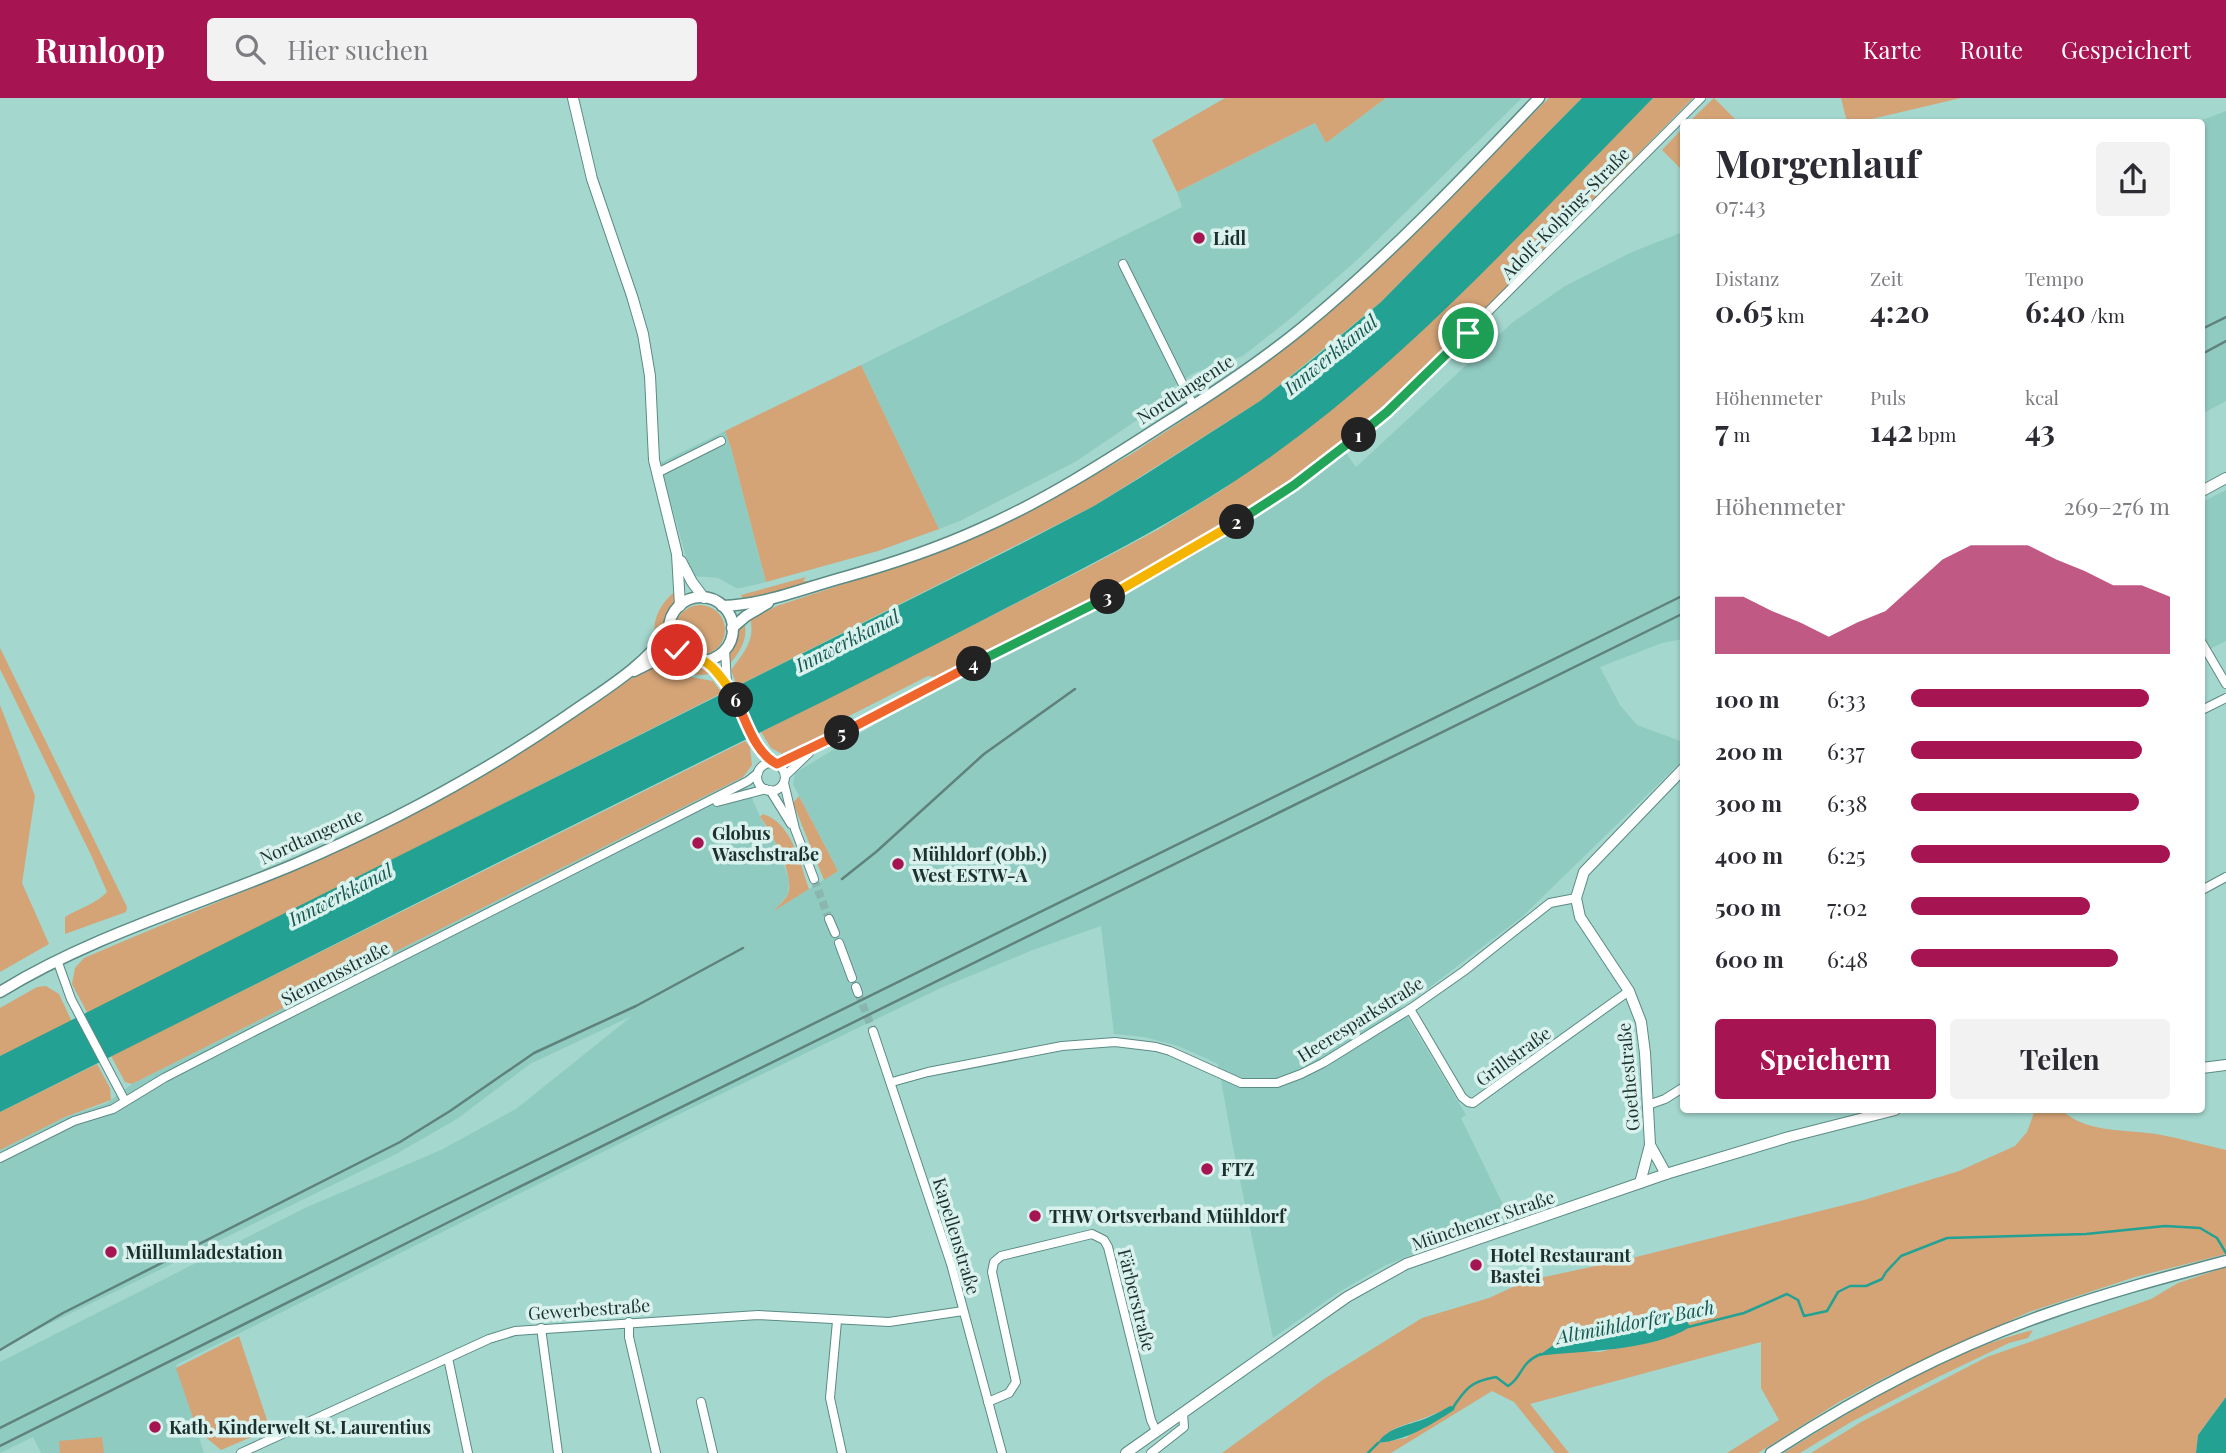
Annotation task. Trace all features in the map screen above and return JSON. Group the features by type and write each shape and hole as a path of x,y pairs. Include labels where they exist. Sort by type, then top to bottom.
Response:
{"main road":[{"name":"Nordtangente","path":"722,606 742,605 779,597 928,551 982,528 1091,470 1247,370 1303,328 1354,283 1539,98"},
{"name":"Nordtangente","path":"732,628 746,616 779,597"},
{"path":"669,629 672,643 680,653 691,660 704,661 716,657 730,642 732,628 728,614 722,606 704,598 688,600 680,606"},
{"name":"Nordtangente","path":"619,679 657,646 680,606"},
{"name":"Nordtangente","path":"0,992 57,960 104,939 296,864 382,823 499,760 619,679 662,657 680,653"},
{"path":"1771,1453 1867,1396 1939,1359 2000,1332 2132,1285 2221,1263"}],"street":[{"path":"573,98 592,179 643,334 650,376 651,432 657,473 677,554 680,606"},
{"name":"Adolf-Kolping-Straße","path":"1680,119 1701,98"},
{"name":"Adolf-Kolping-Straße","path":"775,764 814,749 890,707 1119,591 1208,540 1294,485 1387,412 1680,119"},
{"path":"1123,264 1193,405"},
{"path":"657,473 722,441"},
{"path":"2205,489 2226,478"},
{"path":"677,554 704,598"},
{"path":"2205,648 2226,684"},
{"path":"725,649 727,682"},
{"path":"704,661 727,682 760,749 783,769 795,829 814,879"},
{"path":"2205,708 2226,698"},
{"path":"760,749 758,781 768,790 795,829"},
{"name":"Adolf-Kolping-Straße","path":"784,780 814,749"},
{"path":"760,771 766,764 775,764"},
{"name":"Siemensstraße","path":"0,1158 74,1121 106,1112 255,1031 748,781 760,771"},
{"path":"1576,898 1584,872 1680,772"},
{"path":"768,790 778,789 784,780"},
{"name":"Siemensstraße","path":"685,813 727,798 768,790"},
{"path":"2205,888 2226,877"},
{"name":"Goethestraße","path":"1576,898 1580,917 1629,991 1638,1010 1643,1035 1650,1145 1640,1183"},
{"name":"Heeresparkstraße","path":"892,1082 928,1072 1062,1046 1115,1042 1156,1047 1241,1083 1277,1083 1323,1063 1410,1009 1464,971 1550,903 1576,898"},
{"path":"829,919 835,933"},
{"path":"839,943 852,978"},
{"path":"57,960 71,999 125,1101"},
{"name":"Grillstraße","path":"1410,1009 1462,1097 1473,1103 1629,991"},
{"name":"Kapellenstraße","path":"873,1031 951,1264 1002,1453"},
{"path":"2205,1068 2226,1065"},
{"path":"1648,1105 1680,1090"},
{"name":"Münchener Straße","path":"1126,1453 1347,1297 1387,1273 1428,1255 1666,1174 1789,1137 1883,1113"},
{"name":"Goethestraße","path":"1650,1145 1666,1174"},
{"name":"Färberstraße","path":"988,1402 1009,1393 1016,1382 992,1272 994,1262 1001,1256 1092,1234 1104,1240 1108,1247 1156,1431"},
{"name":"Gewerbestraße","path":"241,1453 254,1451 503,1334 541,1328 758,1315 897,1322 963,1311"},
{"path":"837,1321 830,1398 842,1453"},
{"path":"629,1322 629,1337 656,1453"},
{"path":"541,1328 558,1453"},
{"path":"448,1359 468,1453"},
{"path":"701,1402 713,1453"},
{"path":"1151,1453 1184,1427 1183,1413"}],"shaded area":[{"path":"1225,98 1386,98 1326,143 1315,123 1177,192 1152,140"},
{"path":"1386,98 1522,98 1357,260 1243,356 1194,373 1167,391 1152,410 1075,462 960,521 939,529 861,365 1182,207 1177,192 1315,123 1326,143"},
{"path":"1549,98 1582,98 1381,302 1260,401 1094,506 737,686 731,670 750,640 750,619 777,606 933,554 1056,496 1130,455 1260,367 1357,288"},
{"path":"1653,98 1693,98 1466,329 1371,416 1321,457 1230,521 1085,602 936,677 928,676 845,718 842,726 782,754 771,748 761,732 1086,568 1159,529 1225,488 1378,370 1496,257"},
{"path":"1714,98 1735,119 1692,119"},
{"path":"1841,98 1961,98 1872,119 1846,119"},
{"path":"2226,111 2226,401 2205,412 2205,119"},
{"path":"1680,131 1680,168 1662,150"},
{"path":"1680,233 1680,640 1662,643 1600,667 1620,705 1637,725 1680,741 1680,763 1523,916 1401,1006 1466,1115 1461,1118 1510,1219 1384,1266 1339,1292 1273,1338 1218,1064 1178,1046 1144,1037 1114,1034 1101,926 1033,950 943,987 665,1121 176,1365 204,1453 41,1453 33,1437 0,1453 0,1362 307,1207 441,1150 516,1109 632,1016 530,1064 457,1119 396,1154 0,1348 0,1150 65,1117 107,1103 132,1084 743,777 760,817 777,846 789,880 788,894 776,909 838,871 793,784 795,773 887,717 1155,577 1253,519 1315,478 1346,453 1356,467 1513,322 1565,286 1632,252"},
{"path":"861,365 939,529 878,551 766,582 725,431"},
{"path":"725,431 766,582 741,588 718,578 694,576 685,554 660,463"},
{"path":"2226,490 2226,641 2210,649 2205,641 2205,500"},
{"path":"806,577 803,581 808,581 805,584 744,602 741,595"},
{"path":"677,590 676,603 668,613 663,634 657,642 654,627 658,613 666,600"},
{"path":"700,605 717,613 725,630 717,647 700,655 683,647 675,630 683,613"},
{"path":"744,621 742,644 729,665 732,641"},
{"path":"0,648 127,907 126,912 65,934 65,917 93,903 107,892 0,669"},
{"path":"674,658 698,665 710,674 698,675 681,671 668,659"},
{"path":"662,660 679,675 713,681 722,693 88,1014 72,984 75,968 84,958 292,871 414,814 515,757"},
{"path":"0,705 35,796 22,883 49,944 0,972"},
{"path":"745,741 750,747 752,765 743,777 132,1084 125,1082 111,1056"},
{"path":"799,796 838,871 824,880 793,803"},
{"path":"763,814 773,819 788,835 809,889 774,911 788,894 788,876 781,854 760,817"},
{"path":"46,986 59,994 72,1022 0,1056 0,1008 37,987"},
{"path":"97,1064 110,1088 111,1100 65,1117 0,1150 0,1112"},
{"path":"2034,1113 2065,1113 2096,1127 2161,1135 2226,1150 2226,1254 2135,1277 2029,1312 1886,1377 1839,1402 1758,1453 1727,1453 1779,1420 1761,1388 1761,1342 1530,1404 1569,1453 1555,1453 1514,1402 1492,1391 1391,1453 1222,1453 1324,1379 1422,1318 1489,1298 1526,1281 1632,1258 1864,1200 1959,1171 2015,1146 2027,1132","holes":["1679,1315 1626,1345 1600,1352 1571,1351 1540,1355 1552,1346","1439,1411 1406,1438 1379,1443 1389,1432"]},
{"path":"2226,1267 2226,1397 2198,1435 2196,1453 1811,1453 1861,1422 1987,1357 2151,1299 2178,1283"},
{"path":"2033,1330 2028,1338 2009,1343 1936,1378 1851,1422 1800,1453 1784,1453 1904,1382 1969,1351"},
{"path":"239,1336 270,1429 221,1450 197,1430 176,1368"},
{"path":"102,1437 104,1453 60,1453 59,1441"}],"water":[{"name":"Innwerkkanal","path":"1582,98 1653,98 1467,288 1369,379 1266,460 1204,501 1076,572 919,653 0,1112 0,1056 1094,506 1260,401 1381,302"},
{"path":"1679,1315 1686,1319 1690,1327 1656,1341 1616,1349 1538,1356 1552,1346"},
{"path":"2226,1397 2226,1453 2196,1453 2198,1435"},
{"path":"1450,1406 1455,1407 1454,1410 1418,1431 1399,1439 1378,1443 1394,1429 1429,1417"}],"waterway":[{"name":"Altmühldorfer Bach","path":"1688,1327 1744,1313 1787,1294 1798,1300 1804,1316 1827,1311 1838,1292 1850,1286 1866,1286 1882,1279 1901,1256 1947,1238 2086,1234 2165,1226 2200,1228 2217,1238 2226,1253"},
{"name":"Altmühldorfer Bach","path":"1452,1409 1465,1391 1480,1381 1496,1377 1508,1386 1529,1362 1541,1354"},
{"name":"Altmühldorfer Bach","path":"1368,1453 1378,1443"}],"tunnel":[{"path":"814,879 829,919"},
{"path":"858,993 873,1031"}],"railway":[{"path":"2205,328 2226,317"},
{"path":"2205,352 2226,341"},
{"path":"0,1428 429,1213 1680,597"},
{"path":"0,1446 1680,615"},
{"path":"842,879 876,852 984,754 1075,689"},
{"path":"0,1350 63,1313 400,1142 534,1053 636,1006 743,948"}],"place":[{"name":"Lidl","path":"1199,238"},
{"name":"Globus Waschstraße","path":"698,843"},
{"name":"Mühldorf (Obb.) West ESTW-A","path":"898,864"},
{"name":"FTZ","path":"1207,1169"},
{"name":"THW Ortsverband Mühldorf","path":"1035,1216"},
{"name":"Müllumladestation","path":"111,1252"},
{"name":"Hotel Restaurant Bastei","path":"1476,1265"},
{"name":"Kath. Kinderwelt St. Laurentius","path":"155,1427"}],"route":[{"path":"677,650 691,660 704,661 727,682 760,749 777,764 814,749 890,707 1119,591 1250,514 1294,485 1387,412 1468,333"}]}
